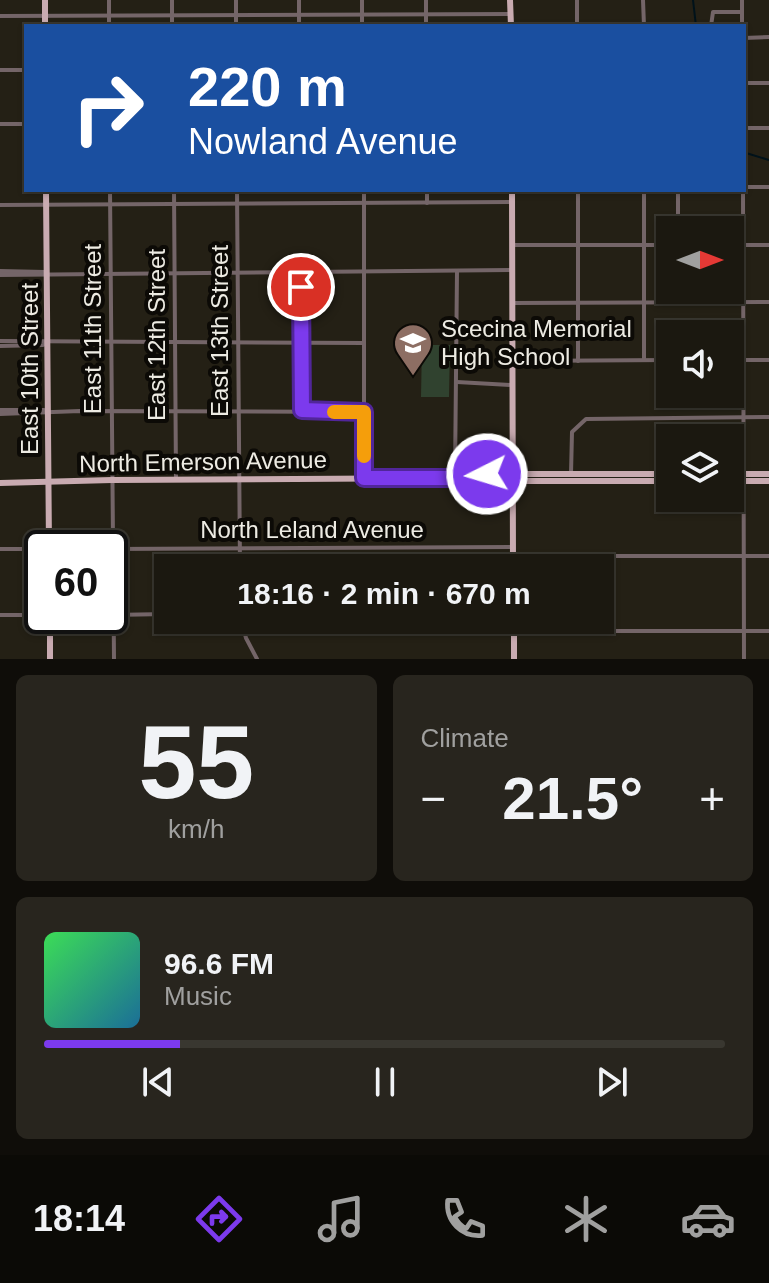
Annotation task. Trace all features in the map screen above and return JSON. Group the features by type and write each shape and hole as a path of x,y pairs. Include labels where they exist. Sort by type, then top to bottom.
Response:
{"main road":[{"path":"45,0 45,24"},
{"path":"510,0 511,24"},
{"name":"East 10th Street","path":"46,192 49,530"},
{"path":"512,192 513,554"},
{"name":"North Emerson Avenue","path":"0,483 364,478 455,478 459,481 571,474 656,474"},
{"path":"745,477 769,474"},
{"path":"745,477 769,481"},
{"name":"North Emerson Avenue","path":"513,478 656,481"},
{"path":"50,634 50,659"},
{"path":"514,634 514,659"}],"street":[{"path":"109,0 109,24"},
{"path":"172,0 172,24"},
{"path":"236,0 236,24"},
{"path":"299,0 299,24"},
{"path":"362,0 362,24"},
{"path":"426,0 426,24"},
{"path":"577,0 577,24"},
{"path":"643,0 644,24"},
{"path":"742,0 742,24"},
{"path":"711,24 714,11 742,12"},
{"path":"0,16 510,14"},
{"path":"746,38 769,37"},
{"path":"0,70 24,70"},
{"path":"746,83 769,83"},
{"path":"0,124 24,124"},
{"path":"746,128 769,128"},
{"path":"746,188 769,187"},
{"name":"East 11th Street","path":"110,192 112,530"},
{"name":"East 12th Street","path":"174,192 176,479"},
{"name":"East 13th Street","path":"237,192 240,554"},
{"path":"364,192 364,478"},
{"path":"427,192 427,203"},
{"path":"578,192 578,361"},
{"path":"644,192 644,360"},
{"path":"678,192 678,216"},
{"path":"744,192 744,216"},
{"path":"0,205 512,202"},
{"path":"512,245 656,245"},
{"path":"744,245 769,245"},
{"path":"0,273 43,270 47,273 512,270"},
{"path":"301,271 302,410"},
{"path":"455,478 457,271"},
{"path":"512,303 656,302"},
{"path":"744,302 769,302"},
{"path":"0,343 364,343"},
{"path":"512,361 656,360"},
{"path":"744,659 744,360 769,360"},
{"path":"457,382 512,385"},
{"path":"0,412 364,412"},
{"path":"571,474 573,431 579,422 591,418 769,417"},
{"name":"North Leland Avenue","path":"128,549 513,547"},
{"path":"0,549 24,549"},
{"path":"614,556 769,556"},
{"path":"128,615 154,614"},
{"path":"0,615 24,615"},
{"path":"614,631 769,631"},
{"name":"East 11th Street","path":"113,634 114,659"},
{"path":"245,634 257,659"}],"green space":[{"path":"422,345 450,345 449,397 421,397"}],"waterway":[{"path":"693,0 696,24"},
{"path":"746,153 769,160"}],"slow traffic":[{"path":"334,412 364,412 364,456"}],"place":[{"name":"Scecina Memorial High School","path":"413,377"}],"route":[{"path":"301,287 302,410 364,412 364,478 455,478 459,474 487,474"}]}
